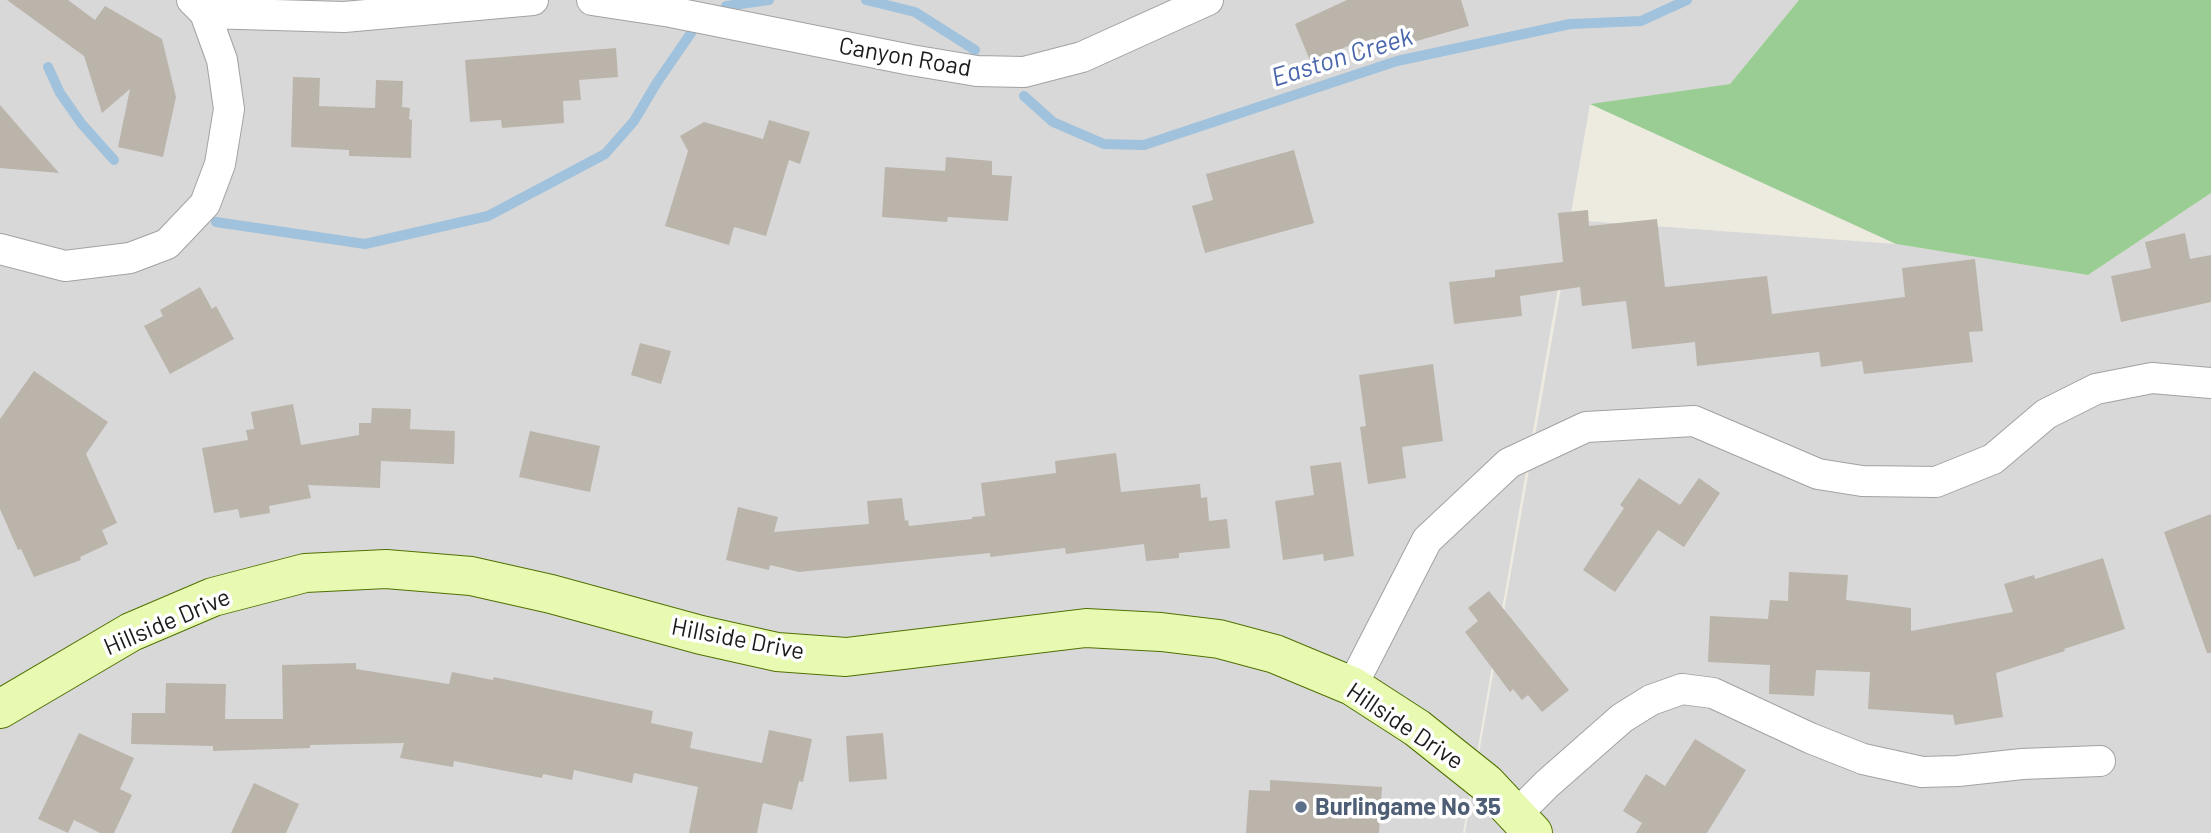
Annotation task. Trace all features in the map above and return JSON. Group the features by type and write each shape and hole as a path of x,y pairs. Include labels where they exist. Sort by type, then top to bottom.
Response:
{"main road":[{"name":"Hillside Drive","path":"0,709 131,632 213,597 305,573 386,569 471,576 777,652 846,657 1086,628 1161,632 1219,639 1275,654 1352,686 1417,728 1486,783 1525,824"}],"street":[{"path":"0,248 65,266 130,258 167,244 205,204 220,164 229,110 222,60 199,7 344,17 533,0"},
{"name":"Canyon Road","path":"592,0 671,12 976,71 1024,72 1082,57 1208,0"},
{"path":"1352,686 1427,540 1509,463 1586,427 1694,421 1818,474 1862,481 1936,482 1993,459 2046,414 2096,389 2152,378 2211,383"},
{"path":"1525,824 1547,784 1622,718 1651,700 1682,689 1713,693 1863,759 1922,772 2100,761"}],"shaded area":[{"path":"0,0 1799,0 1730,84 1590,104 1463,833 0,833"},
{"path":"2211,193 2211,833 1465,833 1573,220 1896,244 2088,275"}],"green space":[{"path":"1799,0 2211,0 2211,193 2088,275 1896,244 1590,104 1730,84"}],"building":[{"path":"7,0 68,0 95,20 105,6 162,39 176,97 163,157 118,147 130,89 102,113 84,56"},
{"path":"1347,0 1461,0 1469,26 1354,59 1350,45 1311,63 1295,24"},
{"path":"616,48 618,77 579,80 581,100 563,101 564,123 502,128 501,120 470,122 465,60"},
{"path":"293,77 320,78 319,106 375,108 376,80 403,81 402,107 410,108 409,119 412,120 411,158 349,156 349,150 291,147"},
{"path":"0,105 59,173 0,168"},
{"path":"769,120 810,132 800,164 789,160 766,236 734,227 729,245 665,226 688,151 680,136 704,122 763,139"},
{"path":"1294,150 1314,223 1205,253 1192,206 1213,200 1206,174"},
{"path":"946,157 992,161 992,175 1012,176 1008,221 948,217 947,222 882,217 885,167 945,171"},
{"path":"1588,210 1589,226 1657,219 1665,287 1767,276 1772,314 1905,297 1902,268 1975,259 1983,331 1969,332 1973,362 1864,374 1862,361 1821,367 1819,352 1697,366 1695,342 1632,349 1626,301 1582,306 1580,287 1520,296 1522,316 1454,324 1449,282 1495,277 1495,270 1563,262 1558,213"},
{"path":"2185,233 2190,259 2211,255 2211,302 2121,322 2111,276 2151,268 2145,242"},
{"path":"200,287 212,309 216,306 234,339 170,374 144,326 163,316 160,310"},
{"path":"640,343 671,351 661,384 631,375"},
{"path":"1433,364 1443,441 1402,447 1406,478 1368,484 1360,427 1366,426 1359,375"},
{"path":"34,371 108,422 86,454 117,523 102,530 108,544 80,557 81,560 34,577 21,549 18,550 0,509 0,419"},
{"path":"293,404 301,445 359,435 359,423 371,423 372,408 411,409 410,429 455,431 454,464 381,461 380,488 308,485 311,498 269,506 270,513 240,518 238,509 214,513 202,448 248,440 246,430 254,429 251,412"},
{"path":"530,431 600,446 590,492 519,477"},
{"path":"1116,453 1121,492 1200,484 1201,498 1207,497 1209,521 1227,519 1230,548 1179,553 1179,558 1146,561 1144,544 1066,554 1065,548 990,557 990,553 799,572 770,565 769,570 726,560 738,507 778,517 774,532 869,524 867,501 902,498 905,521 908,520 909,526 972,519 985,516 981,483 1056,473 1055,461"},
{"path":"1341,462 1354,556 1324,561 1323,554 1283,560 1275,501 1314,495 1310,466"},
{"path":"1639,478 1680,505 1699,478 1720,493 1684,547 1658,530 1615,592 1583,570 1624,508 1620,505"},
{"path":"2211,514 2211,653 2207,653 2164,532"},
{"path":"2103,558 2125,629 1996,673 2003,717 1955,725 1953,715 1868,709 1870,672 1816,670 1814,696 1769,694 1770,665 1708,662 1710,616 1768,619 1770,600 1788,601 1789,572 1848,575 1846,600 1911,608 1911,631 2013,612 2004,584 2034,575 2035,579"},
{"path":"1489,591 1569,690 1542,712 1528,695 1522,700 1513,689 1510,692 1465,632 1478,621 1468,608"},
{"path":"356,663 356,669 449,684 452,672 493,680 494,677 653,711 651,723 693,732 690,748 762,763 769,730 812,739 803,782 799,781 792,810 763,803 757,833 689,833 698,787 634,773 632,783 574,770 572,780 543,774 542,778 454,761 453,767 400,758 404,743 213,751 213,746 131,744 132,713 165,713 166,683 226,684 225,719 283,719 282,665"},
{"path":"79,733 134,758 120,789 132,795 114,833 100,833 74,820 68,833 38,819"},
{"path":"883,733 887,779 849,782 846,736"},
{"path":"1695,739 1746,770 1707,833 1636,833 1642,823 1623,811 1646,774 1665,786"},
{"path":"1270,780 1382,787 1379,833 1246,833 1249,790 1270,791"},
{"path":"254,783 299,804 286,833 231,833"}],"waterway":[{"name":"Easton Creek","path":"726,6 769,0"},
{"name":"Easton Creek","path":"866,0 915,12 975,50"},
{"name":"Easton Creek","path":"1024,96 1053,122 1104,144 1144,145 1397,61 1570,24 1641,21 1687,0"},
{"name":"Easton Creek","path":"216,222 365,244 488,216 605,154 634,121 693,30"},
{"name":"Easton Creek","path":"48,67 60,93 81,123 114,160"}],"place":[{"name":"Burlingame No 35","path":"1301,807"}]}
